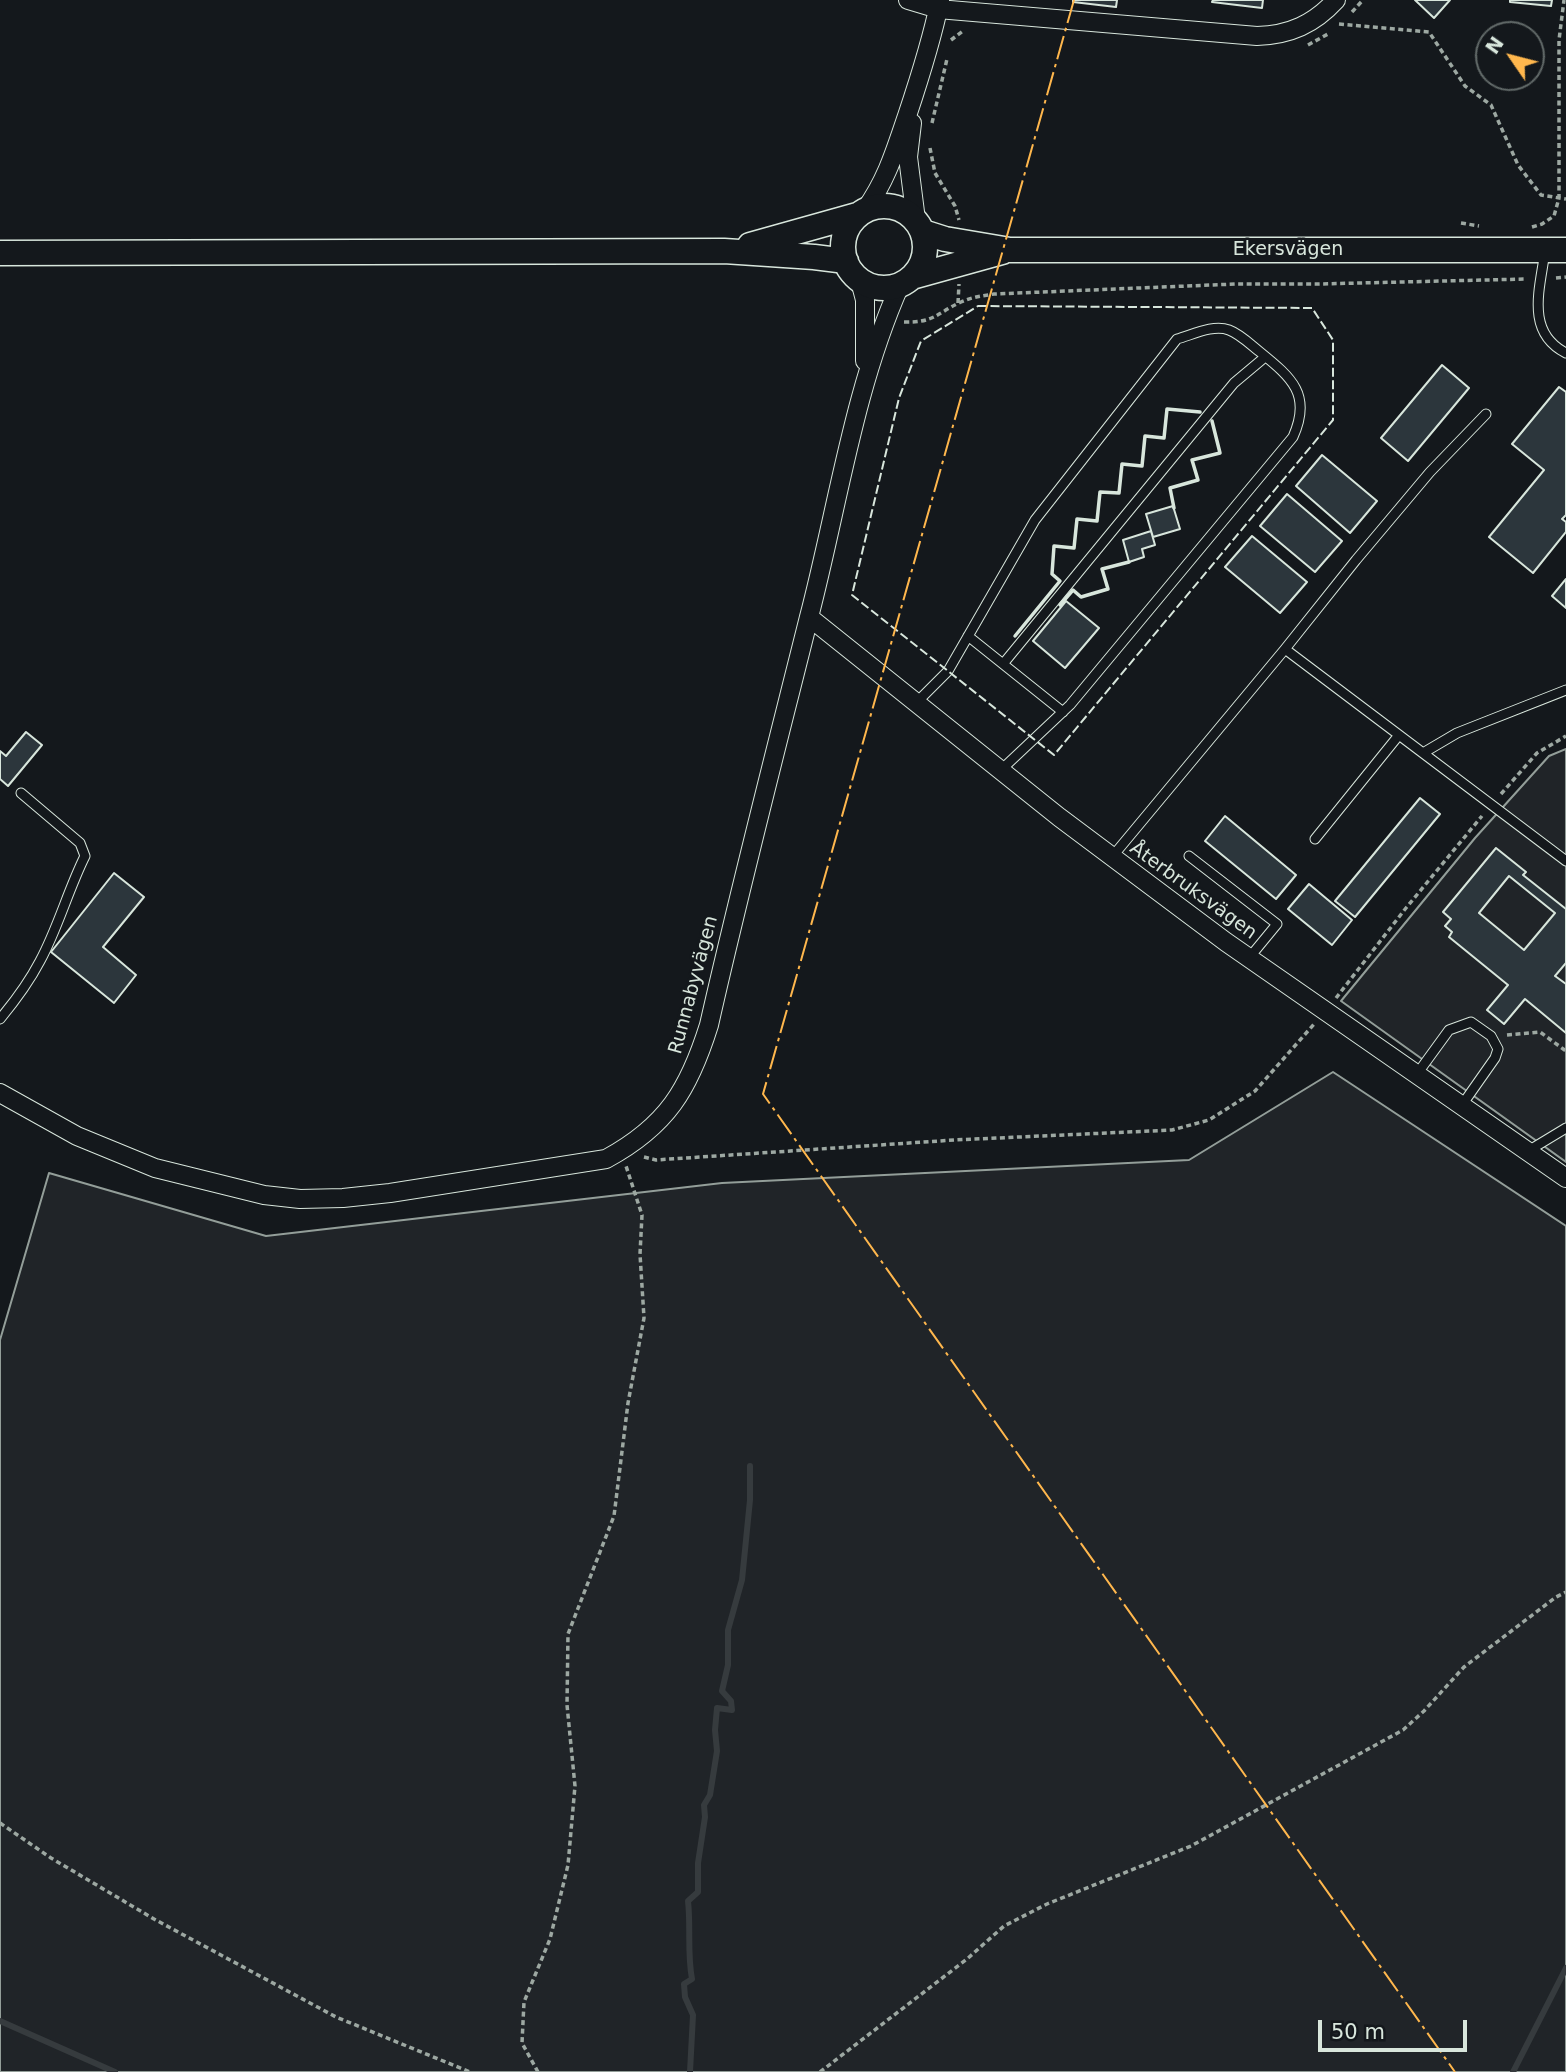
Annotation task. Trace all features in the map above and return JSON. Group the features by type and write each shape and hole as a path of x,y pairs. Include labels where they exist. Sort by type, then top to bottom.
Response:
{"main road":[{"path":"724,251 767,241 881,205 896,207 959,253"},
{"path":"853,271 843,250 844,238 848,225 861,213"},
{"path":"0,253 724,251 814,257 853,271 880,288 906,281 920,267 926,245 920,226"},
{"name":"Ekersvägen","path":"906,281 959,253 1010,250 1555,250"}],"street":[{"path":"908,0 957,11 1274,35 1303,27 1318,18 1336,0"},
{"path":"861,213 882,186 929,50 939,5"},
{"path":"917,85 908,157 920,226"},
{"name":"Runnabyvägen","path":"853,271 865,310 865,378"},
{"name":"Runnabyvägen","path":"0,1093 77,1136 155,1168 264,1195 300,1199 390,1193 606,1159 620,1152 665,1115 682,1092 697,1062 709,1025 865,378 885,322 906,281"},
{"name":"Återbruksvägen","path":"809,617 1112,857 1249,958 1566,1178"}],"lane":[{"path":"1555,250 1541,278 1537,310 1542,332 1557,348 1566,353"},
{"path":"917,702 948,671 1035,520 1177,340 1210,329 1229,330 1284,371 1300,394 1302,405 1299,424 1293,437 1063,712 1000,770"},
{"path":"1003,664 1234,383 1265,357"},
{"path":"1112,857 1421,481 1486,414"},
{"path":"968,636 1063,712"},
{"path":"1285,649 1566,861"},
{"path":"1423,753 1457,733 1566,690"},
{"path":"1315,839 1399,735"},
{"path":"0,1019 41,959 73,879 86,856 80,842 21,793"},
{"path":"1189,856 1277,924 1249,958"},
{"path":"1417,1074 1449,1030 1471,1022 1491,1036 1498,1049 1495,1058 1462,1105"},
{"path":"1528,1151 1566,1128"}],"path":[{"path":"1525,230 1554,216 1559,198 1559,40 1564,20 1564,0"},
{"path":"951,40 957,11"},
{"path":"1339,24 1429,32 1465,86 1491,105 1518,165 1541,195 1566,199"},
{"path":"930,132 948,52"},
{"path":"930,141 931,163 958,214 958,303"},
{"path":"1461,223 1483,227"},
{"path":"885,322 932,320 958,303 994,294 1144,287 1566,277"},
{"path":"620,1152 656,1160 954,1140 1172,1130 1209,1120 1255,1091 1326,1011 1406,908 1537,752 1566,736"},
{"path":"1491,1036 1540,1032 1566,1051"},
{"path":"538,2072 522,2043 524,2002 550,1939 568,1865 575,1786 567,1704 568,1634 614,1516 628,1403 644,1318 640,1254 642,1215 620,1152"},
{"path":"820,2072 967,1959 1004,1926 1047,1904 1191,1846 1403,1730 1464,1667 1566,1592"},
{"path":"0,1823 51,1858 154,1919 336,2017 470,2072"}],"shaded area":[{"path":"1566,749 1566,1162 1341,1001 1475,838 1549,756"},
{"path":"1333,1072 1566,1226 1566,2072 0,2072 0,1340 49,1173 266,1236 722,1183 1189,1160"}],"building":[{"path":"1073,0 1117,0 1116,7"},
{"path":"1263,0 1262,8 1212,2"},
{"path":"1415,0 1450,0 1434,18"},
{"path":"1510,0 1552,0 1551,6"},
{"path":"1442,365 1469,388 1408,461 1381,438"},
{"path":"1559,387 1566,392 1566,515 1562,519 1566,522 1566,532 1533,573 1489,537 1544,470 1512,444"},
{"path":"1322,455 1377,501 1350,533 1296,486"},
{"path":"1287,494 1342,541 1315,572 1260,526"},
{"path":"1173,506 1180,529 1153,537 1146,514"},
{"path":"1151,531 1155,545 1142,549 1144,557 1129,562 1123,540"},
{"path":"1252,536 1307,582 1280,613 1225,567"},
{"path":"1566,579 1566,608 1552,596"},
{"path":"1066,601 1099,628 1065,668 1033,641"},
{"path":"26,732 42,745 8,786 0,779 0,751 6,756"},
{"path":"1420,798 1440,814 1355,917 1335,901"},
{"path":"1225,816 1296,875 1276,899 1205,841"},
{"path":"1496,848 1526,872 1523,875 1566,909 1566,963 1555,976 1566,984 1566,1033 1525,999 1504,1024 1487,1010 1508,985 1449,937 1452,932 1445,926 1451,919 1443,912","holes":["1509,876 1555,913 1524,950 1479,913"]},
{"path":"114,873 144,897 103,947 136,975 114,1003 51,952"},
{"path":"1309,884 1352,920 1332,945 1288,909"}],"waterway":[{"path":"690,2072 693,2015 685,1997 684,1984 692,1979 688,1901 698,1892 704,1805 710,1795 717,1751 717,1708 732,1710 731,1701 722,1691 728,1665 728,1630 742,1580 750,1500 750,1466"},
{"path":"1513,2072 1566,1968"},
{"path":"0,2021 115,2072"}],"fence":[{"path":"978,306 1312,308 1333,340 1333,420 1054,755 852,595 899,398 921,341 978,306"}],"wall":[{"path":"1015,636 1060,581 1052,574 1054,546 1074,548 1077,519 1097,521 1100,492 1119,493 1122,464 1142,466 1145,436 1164,438 1167,409 1200,412"},
{"path":"1174,508 1170,488 1198,480 1192,460 1220,453 1212,421"},
{"path":"1060,605 1073,590 1081,597 1108,589 1102,569 1129,562"}],"power":[{"path":"1074,0 763,1094 1455,2072"}]}
